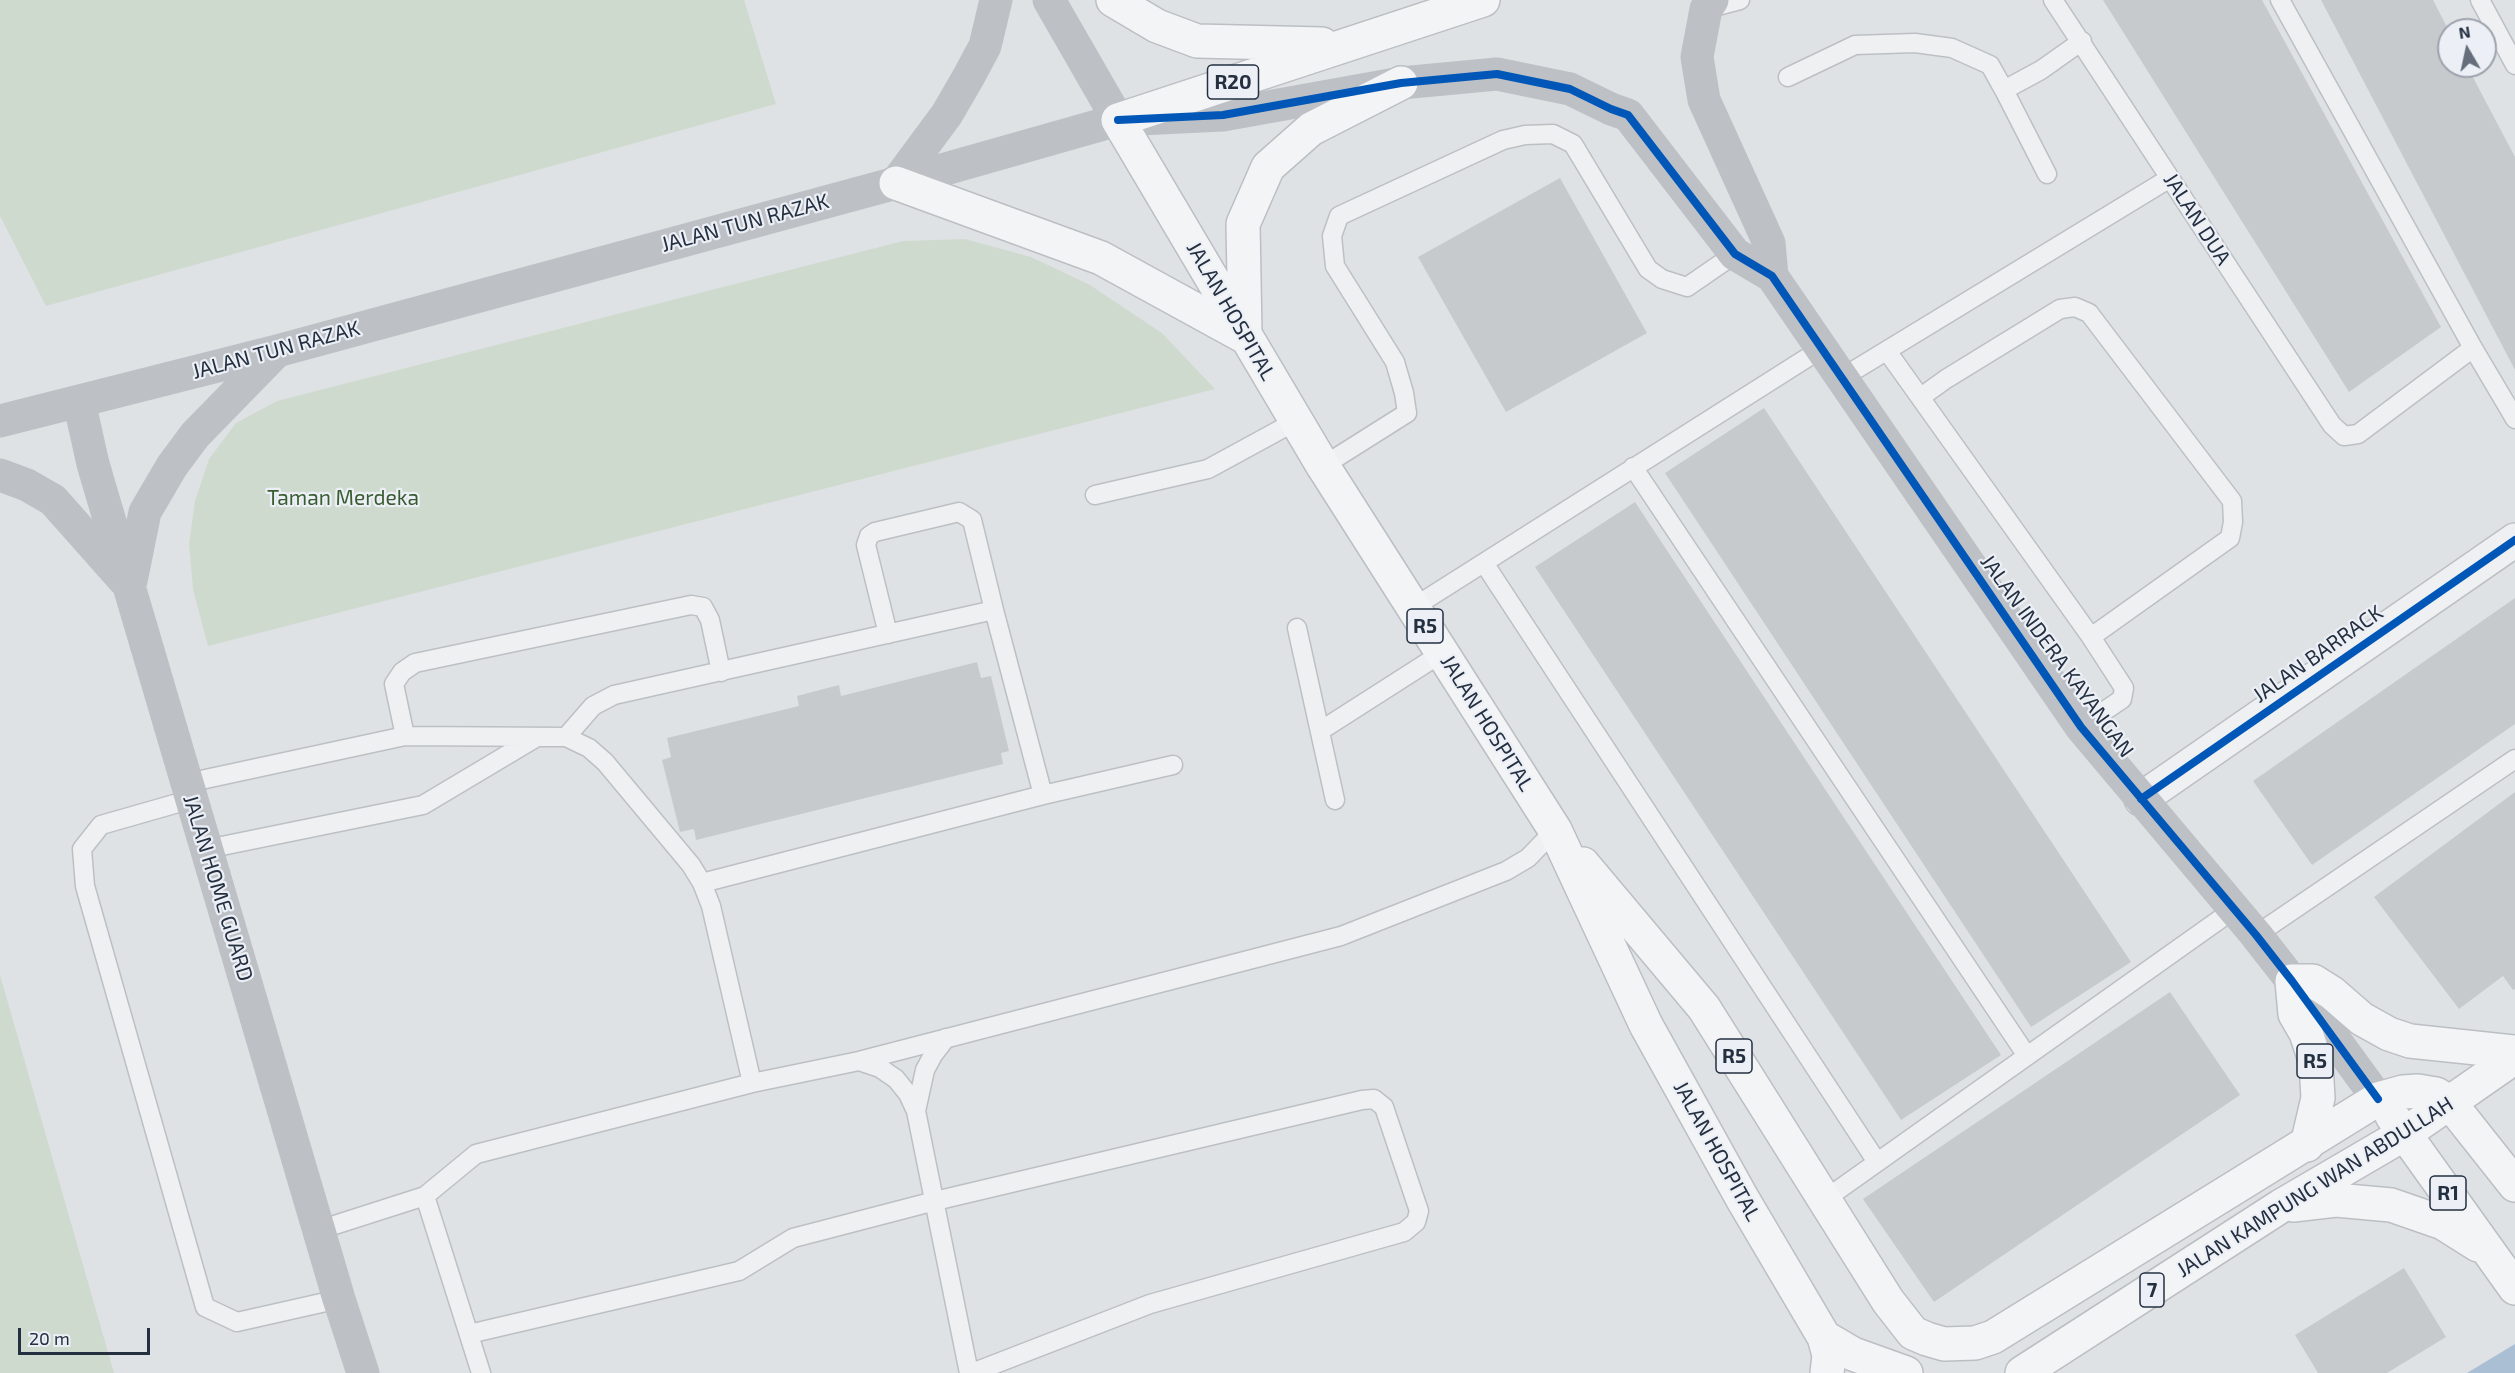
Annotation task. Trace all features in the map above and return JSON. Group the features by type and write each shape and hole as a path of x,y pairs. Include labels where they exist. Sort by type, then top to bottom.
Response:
{"main road":[{"path":"996,0 985,46 969,76 947,114 896,183 1031,230 1101,258 1245,337 1243,224 1268,167 1311,129 1401,83"},
{"name":"JALAN HOSPITAL","path":"1049,0 1245,337 1323,466 1555,830 1646,1025 1742,1198 1824,1337 1829,1355 1827,1373"},
{"path":"1113,0 1157,26 1197,41 1348,45"},
{"name":"JALAN TUN RAZAK","path":"0,421 277,351 896,183 1118,120 1483,0"},
{"path":"1709,4 1697,57 1704,100 1769,243 1772,276"},
{"path":"1118,120 1223,115 1401,83 1497,74 1570,89 1628,115 1735,254 1772,276"},
{"name":"JALAN INDERA KAYANGAN","path":"1772,276 1840,379 2081,727 2233,910 2256,934 2378,1099"},
{"path":"130,585 145,512 172,466 195,435 277,351"},
{"name":"JALAN HOME GUARD","path":"79,401 93,464 339,1299 363,1373"},
{"path":"0,475 27,485 53,500 130,585"},
{"name":"R5","path":"1555,830 1704,1008 1888,1301 1913,1333 1927,1340 1944,1344 1975,1343 1993,1337 2307,1144 2318,1098 2316,1063 2306,1033 2295,1014 2292,981"},
{"path":"2292,981 2313,981 2332,993 2362,1019 2389,1034 2410,1041 2515,1052"},
{"name":"JALAN KAMPUNG WAN ABDULLAH","path":"2022,1373 2281,1206 2406,1133 2515,1057"},
{"path":"2307,1144 2378,1099 2418,1091 2436,1094 2450,1103 2515,1185"},
{"path":"2378,1099 2406,1133"},
{"name":"R1","path":"2406,1133 2514,1286"},
{"path":"2281,1206 2336,1200 2391,1205 2443,1223 2489,1252"},
{"path":"1824,1337 1853,1354 1898,1372 1888,1301"}],"street":[{"name":"JALAN BARRACK","path":"2141,799 2515,540"}],"lane":[{"path":"1709,4 1740,0"},
{"name":"JALAN DUA","path":"2053,0 2332,425 2344,436 2358,434 2473,348"},
{"path":"2280,0 2473,348 2515,419"},
{"path":"2480,0 2515,65"},
{"path":"2004,90 2041,70 2082,41"},
{"path":"1788,77 1855,45 1915,43 1952,48 1990,65 2047,174"},
{"path":"1323,466 1407,413 1395,362 1335,266 1332,236 1339,216 1503,140 1525,135 1553,134 1573,144 1648,269 1662,279 1687,287 1735,254"},
{"path":"1840,379 2170,178"},
{"path":"1921,397 1946,379 2060,309 2075,307 2089,314 2232,501 2233,522 2230,538 2091,637"},
{"path":"1414,608 1821,349"},
{"path":"1887,351 2091,637 2124,688 2122,699 2081,727"},
{"path":"1095,495 1208,469 1296,421"},
{"path":"1633,467 2027,1056"},
{"path":"888,634 866,545 869,536 875,532 959,512 972,520 1043,795"},
{"path":"1484,563 1877,1162"},
{"path":"405,736 394,684 402,672 415,663 691,605 703,607 710,620 721,672"},
{"path":"566,737 593,706 614,695 994,610"},
{"path":"1297,628 1335,800"},
{"path":"1320,731 1442,653"},
{"path":"339,1299 237,1322 205,1307 85,886 82,849 101,825 190,791 405,736 566,737 589,748 605,762 691,865 702,883 711,906 752,1083"},
{"path":"207,849 423,805 539,736"},
{"path":"2256,934 2515,759"},
{"path":"702,883 1043,795 1173,765"},
{"path":"319,1230 425,1196 476,1155 752,1083 859,1061 1341,936 1506,870 1528,858 1555,830"},
{"path":"1824,1200 2233,910"},
{"path":"916,1111 925,1070 946,1038"},
{"path":"469,1334 739,1271 793,1238 935,1201 1362,1100 1374,1099 1384,1107 1419,1211 1416,1222 1404,1232 1150,1304 970,1373 935,1201 916,1111 908,1094 896,1079 880,1068 859,1061"},
{"path":"425,1196 481,1373"}],"green space":[{"path":"0,0 744,0 776,104 46,306 0,216"},
{"name":"Taman Merdeka","path":"965,239 1031,257 1090,285 1162,333 1215,389 208,646 193,589 189,544 195,501 209,459 236,423 277,401 903,241"},
{"path":"0,975 114,1373 0,1373"}],"water":[{"path":"2515,1344 2515,1373 2467,1373"}],"building":[{"path":"2103,0 2262,0 2441,327 2349,392"},
{"path":"2321,0 2433,0 2442,18 2437,18 2437,78 2473,78 2515,157 2515,370"},
{"path":"1560,178 1647,333 1506,412 1418,257"},
{"path":"1764,408 2131,962 2031,1027 1665,473"},
{"path":"1635,502 2001,1055 1901,1120 1535,567"},
{"path":"2515,598 2515,724 2312,865 2253,781"},
{"path":"977,662 981,678 991,676 1009,751 1001,753 1003,764 696,840 694,829 680,832 662,760 671,757 667,738 799,706 797,696 839,685 841,696"},
{"path":"2515,792 2515,989 2513,990 2503,976 2459,1009 2374,897"},
{"path":"2170,992 2240,1095 1934,1302 1863,1199"},
{"path":"2404,1268 2446,1337 2387,1373 2318,1373 2295,1335"}],"cycle path":[{"path":"1118,120 1223,115 1401,83 1497,74 1570,89 1628,115 1735,254 1772,276 2081,727 2256,935 2378,1099"},
{"path":"2141,799 2515,540"}]}
